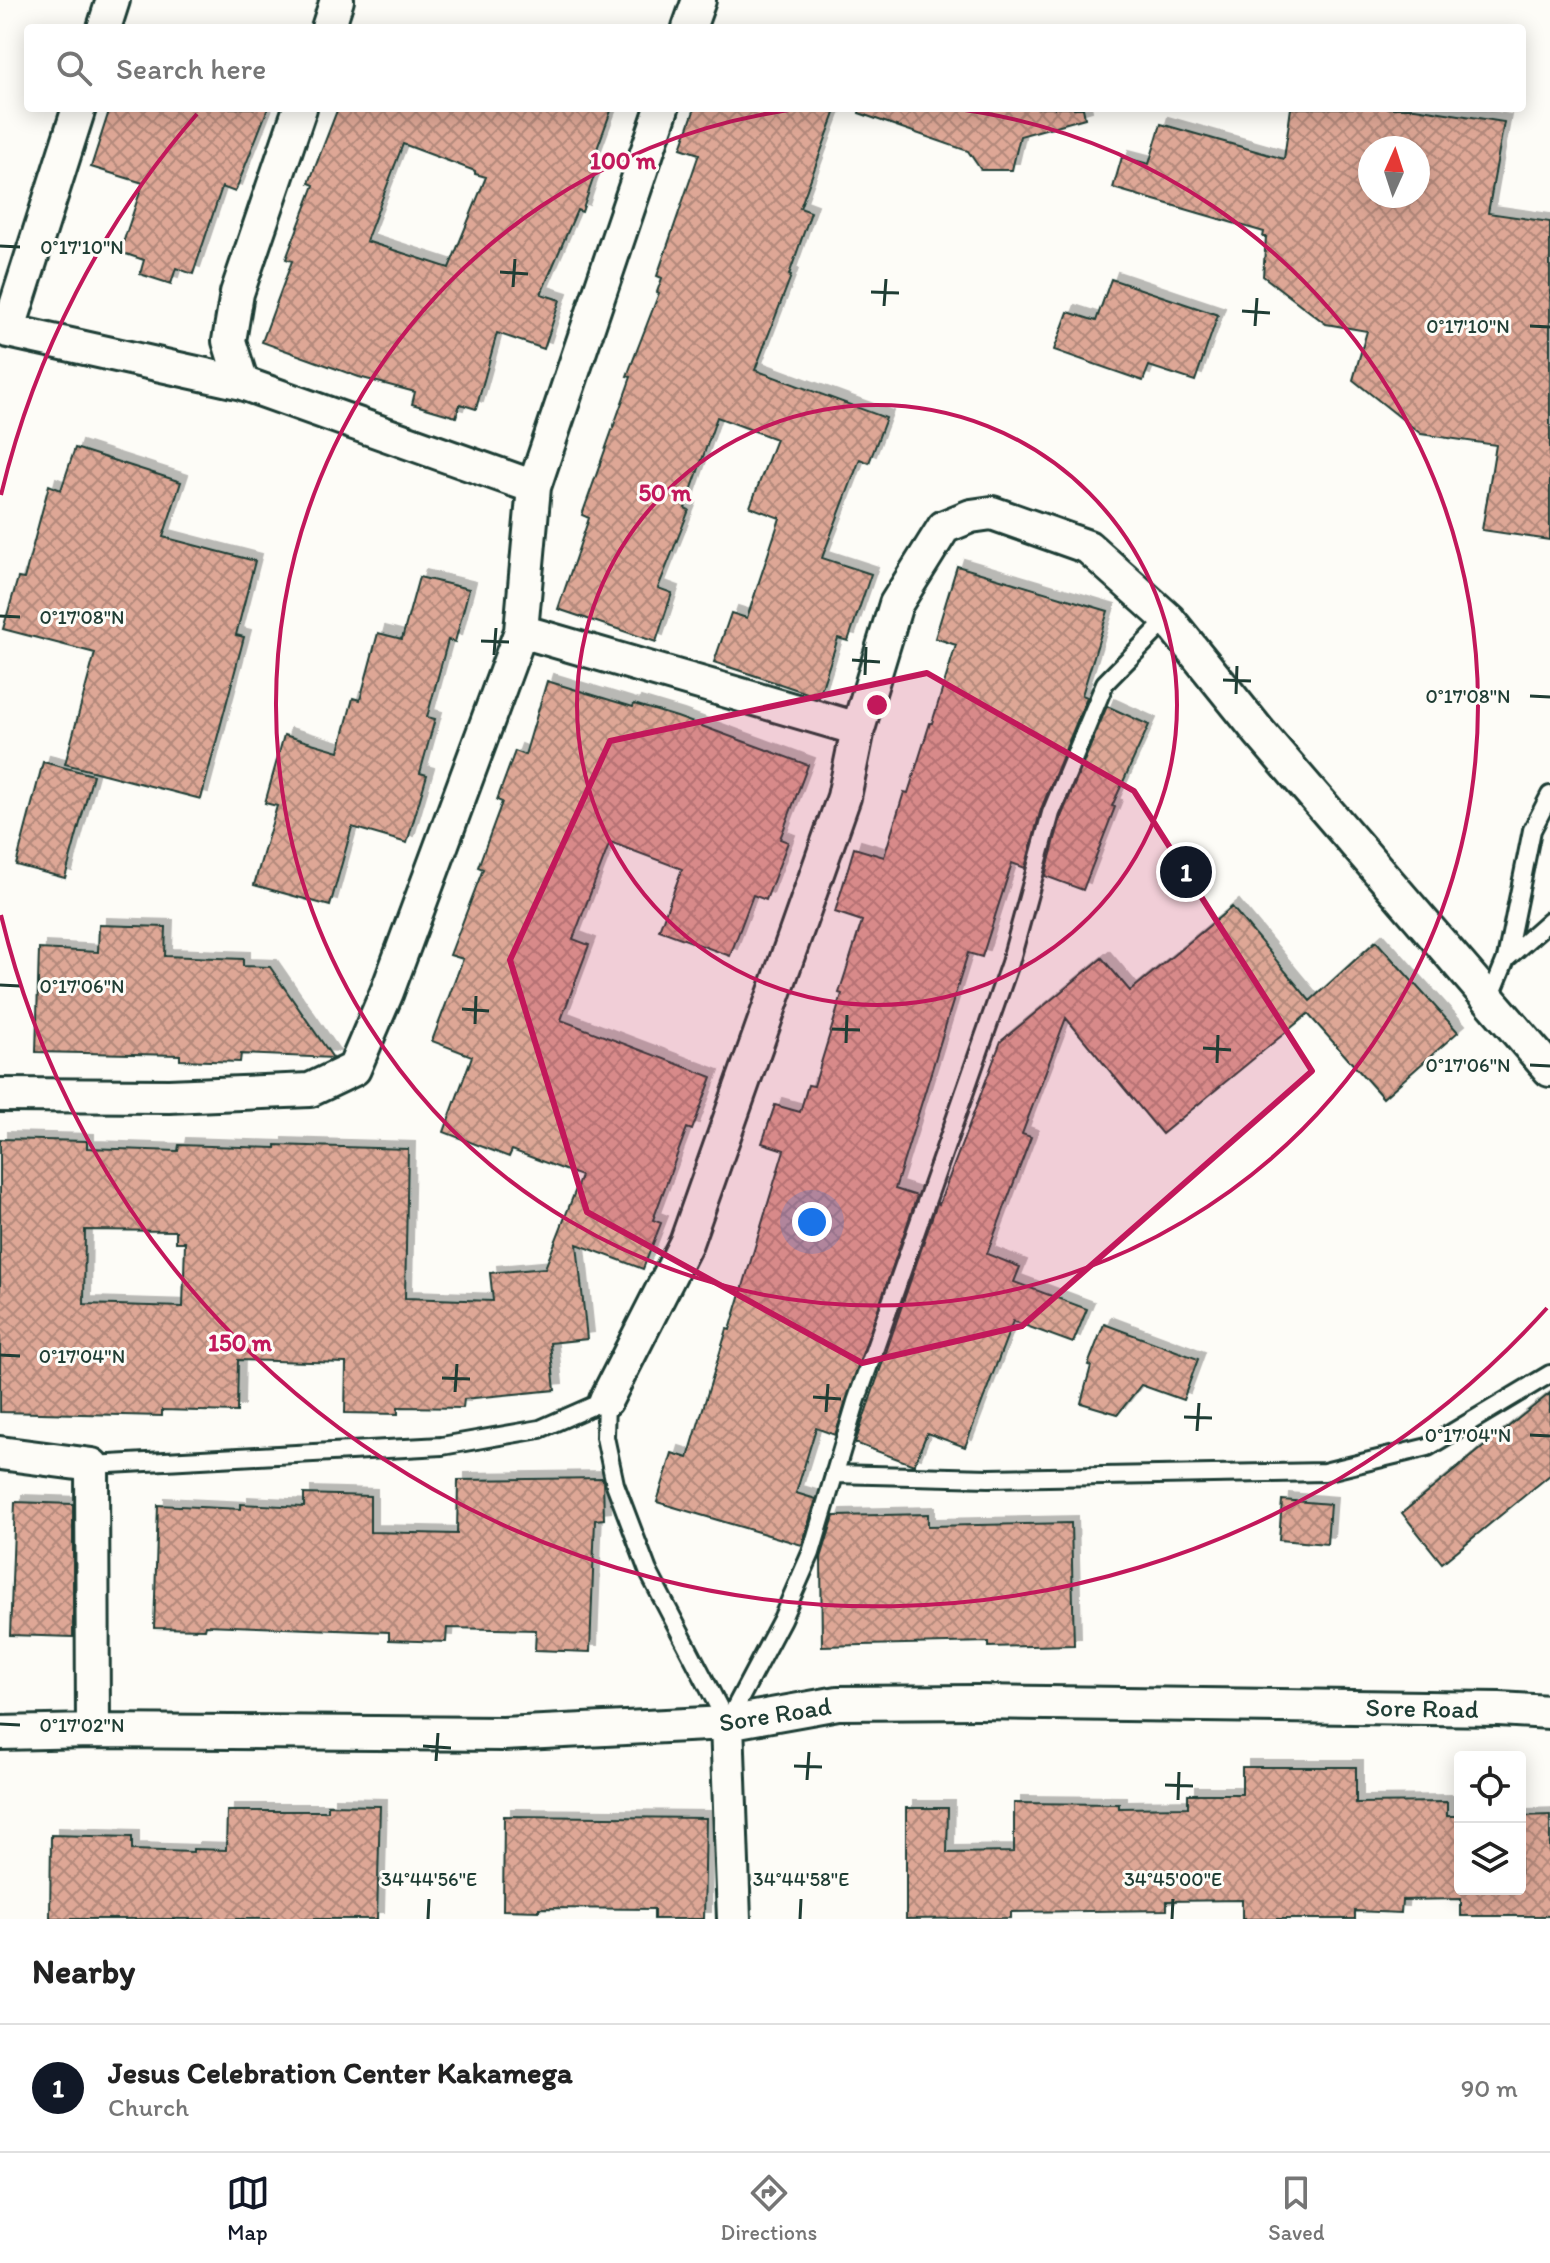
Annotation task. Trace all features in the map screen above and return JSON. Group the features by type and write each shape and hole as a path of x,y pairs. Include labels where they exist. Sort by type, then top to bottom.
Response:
{"street":[{"path":"105,24 113,0"},
{"path":"329,24 337,0"},
{"path":"690,24 699,0"},
{"path":"78,112 8,331 242,383 534,487"},
{"path":"242,383 229,341 237,293 299,112"},
{"path":"0,1095 169,1096 310,1090 354,1069 387,992 521,631 534,487 661,112"},
{"path":"606,1400 686,1243 844,797 858,729 896,604 944,527 971,516 992,513 1088,547 1168,619 1259,732 1550,1070"},
{"path":"521,631 858,729"},
{"path":"0,1453 92,1465 93,1731"},
{"name":"Sore Road","path":"0,1733 503,1734 727,1723 838,1703 978,1702 1550,1712"},
{"path":"727,1723 734,1919"}],"lane":[{"path":"727,1723 782,1619 811,1553 856,1402 1010,963 1051,813 1105,683 1168,619"},
{"path":"1489,1001 1506,959 1532,830 1550,795"},
{"path":"1506,959 1550,920"},
{"path":"834,1474 989,1478 1324,1472 1428,1447 1550,1374"},
{"path":"92,1465 442,1446 540,1429 606,1400 605,1437 620,1499 648,1571 727,1723"}],"highlighted area":[{"path":"927,673 1134,791 1312,1071 1022,1326 862,1363 587,1212 510,960 610,741"}],"building":[{"path":"109,112 266,112 235,192 222,187 193,274 176,268 171,284 140,274 144,260 120,252 143,183 91,167"},
{"path":"336,112 611,112 590,168 596,170 582,212 577,210 541,294 560,300 544,349 497,333 476,409 460,404 456,417 412,404 415,392 359,377 262,342 292,261 286,259 314,185 309,183","holes":["403,144 475,171 475,174 486,177 449,268 366,241"]},
{"path":"694,112 836,112 800,208 811,212 791,276 755,370 886,418 869,463 860,459 822,558 871,574 848,641 838,638 819,697 714,662 731,613 747,618 780,518 750,507 776,439 717,417 685,508 689,510 658,588 672,593 656,642 558,609 589,518 582,515 631,377 627,376 659,293 662,278 657,276 699,154 681,148"},
{"path":"1084,112 1085,118 1020,136 1012,170 981,170 968,151 859,113"},
{"path":"1290,112 1440,112 1504,122 1488,213 1550,222 1550,540 1482,530 1496,445 1421,434 1353,380 1367,331 1326,324 1263,276 1264,232 1113,188 1122,157 1149,164 1161,124 1284,159"},
{"path":"1111,279 1218,315 1195,381 1149,366 1143,381 1054,350 1068,312 1096,321"},
{"path":"75,448 181,482 163,537 255,561 236,635 244,637 201,799 65,764 95,653 3,629 18,578 24,579 49,485 61,490"},
{"path":"957,566 1108,611 1082,695 1087,697 1041,809 1025,868 1012,863 982,957 968,953 895,1189 917,1196 835,1435 816,1428 796,1493 816,1499 802,1545 657,1502 672,1453 688,1458 784,1150 762,1143 775,1105 800,1112 808,1085 814,1086 842,994 839,993 862,921 835,912 854,848 884,857 904,792 908,793 932,723 956,645 935,638"},
{"path":"419,577 469,589 455,642 448,640 427,717 435,719 420,773 427,775 407,843 352,827 330,906 254,885 277,806 265,803 284,735 339,751 353,698 360,700 378,633 402,639"},
{"path":"547,681 677,717 808,765 780,839 788,842 766,900 753,895 730,956 659,930 682,869 610,842 573,939 589,945 561,1020 712,1077 692,1130 687,1128 653,1220 661,1223 643,1269 577,1244 587,1339 550,1343 555,1390 464,1399 463,1408 398,1407 398,1414 345,1413 346,1363 238,1360 237,1412 162,1410 162,1416 0,1412 0,1139 87,1141 87,1148 178,1151 179,1145 408,1149 405,1298 493,1301 490,1273 545,1268 581,1176 512,1150 509,1157 444,1132 472,1056 432,1041 463,959 450,955 483,869 478,867 502,802 497,800 515,751 525,755","holes":["85,1230 176,1231 176,1242 185,1242 183,1307 84,1304"]},
{"path":"1107,706 1149,725 1112,806 1115,807 1083,890 1045,876 1061,817"},
{"path":"43,762 93,775 65,878 16,865"},
{"path":"1232,907 1310,1001 1376,941 1458,1032 1383,1098 1308,1014 1162,1134 1066,1018 1022,1134 1031,1137 987,1254 1020,1267 1014,1282 1087,1309 1073,1343 1013,1321 965,1447 927,1433 914,1465 855,1443 937,1203 1001,1041 1102,958 1130,991"},
{"path":"99,925 166,927 165,956 243,959 243,966 270,967 333,1058 241,1054 240,1062 180,1060 180,1055 36,1052 39,949 98,952"},
{"path":"1104,1324 1198,1359 1183,1400 1141,1385 1118,1414 1081,1403 1091,1366 1088,1365"},
{"path":"1550,1393 1550,1475 1442,1563 1402,1513"},
{"path":"603,1478 604,1519 595,1520 590,1652 535,1650 536,1630 447,1628 446,1642 389,1640 389,1632 206,1625 205,1629 154,1628 158,1505 241,1509 241,1504 304,1507 304,1494 370,1496 370,1532 457,1534 458,1480"},
{"path":"1282,1500 1330,1504 1327,1544 1279,1540"},
{"path":"15,1502 73,1504 73,1637 10,1635"},
{"path":"928,1514 928,1526 1071,1523 1074,1645 989,1647 989,1642 822,1646 821,1558 834,1516"},
{"path":"1242,1767 1356,1767 1356,1803 1447,1802 1447,1816 1454,1816 1454,1895 1526,1895 1526,1816 1550,1815 1550,1916 1461,1916 1461,1899 1402,1900 1401,1913 1355,1911 1355,1919 1242,1919 1242,1900 1167,1901 1167,1910 1011,1912 1011,1918 906,1919 906,1808 948,1808 947,1853 1014,1852 1014,1803 1119,1804 1119,1808 1188,1807 1188,1794 1242,1794"},
{"path":"328,1805 380,1806 377,1919 50,1919 51,1835 132,1837 132,1850 226,1850 227,1811 328,1811"},
{"path":"504,1816 706,1818 704,1919 654,1919 654,1909 503,1910"}],"place":[{"name":"Jesus Celebration Center Kakamega","path":"1186,872"}]}
